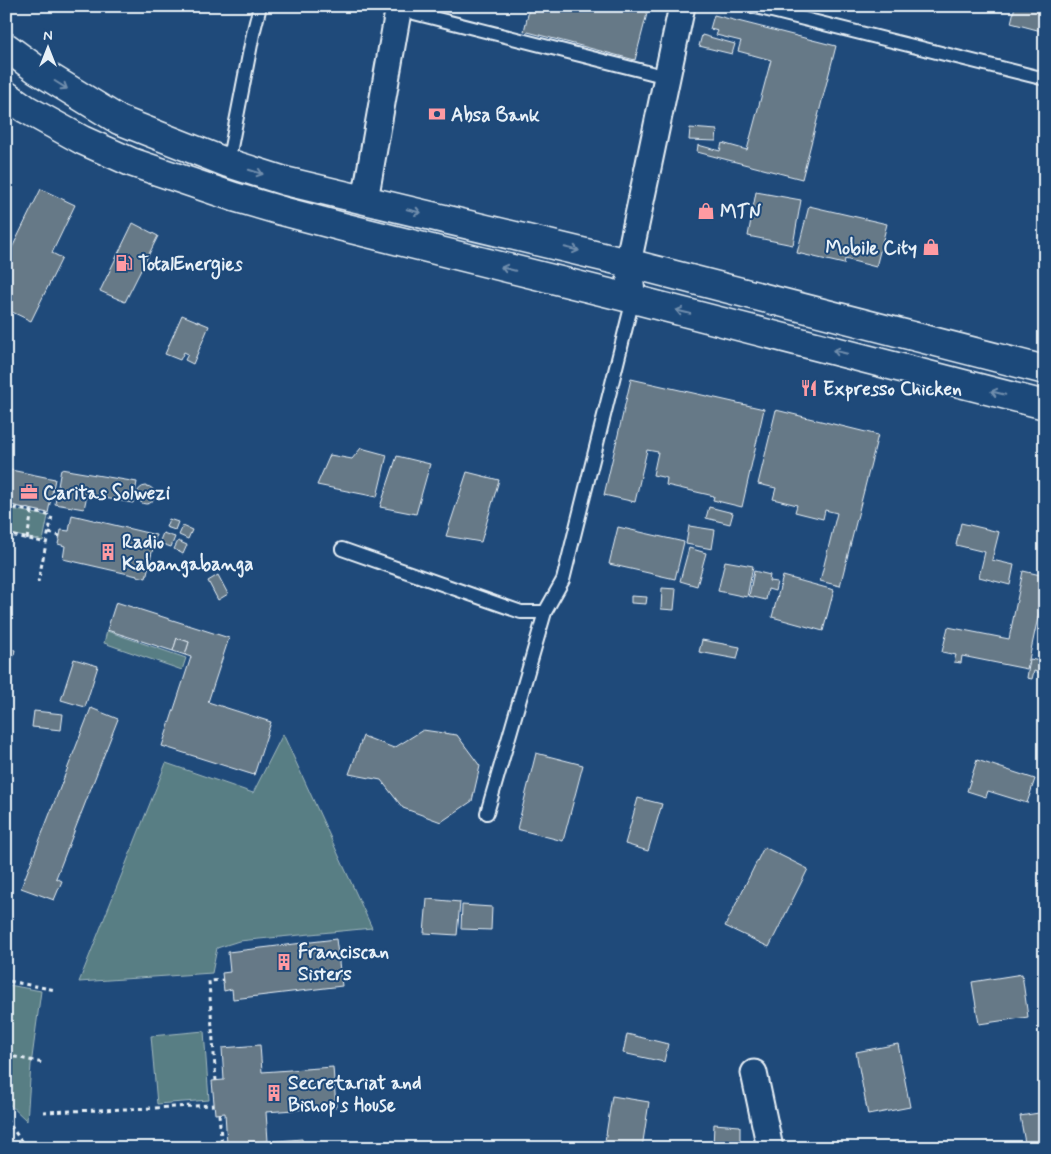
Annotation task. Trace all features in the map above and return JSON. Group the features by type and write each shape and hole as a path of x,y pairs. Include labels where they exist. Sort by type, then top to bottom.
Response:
{"highway":[{"path":"6,47 36,69 119,120 228,163 285,181 628,263 1045,370"},
{"path":"6,94 26,109 91,144 131,162 234,197 343,227 1045,405"}],"street":[{"path":"633,299 628,263 682,6"},
{"path":"366,200 399,8"},
{"path":"754,1073 770,1148"}],"lane":[{"path":"228,163 260,6"},
{"path":"752,6 1045,79"},
{"path":"399,8 667,77"},
{"path":"487,813 546,612 563,580 633,299"},
{"path":"342,549 521,612 546,612"}],"path":[{"path":"6,524 8,506 52,516 38,582"},
{"path":"27,539 32,512"},
{"path":"49,533 60,536"},
{"path":"6,534 47,543"},
{"path":"216,1081 209,981 223,980"},
{"path":"6,987 8,981 55,990"},
{"path":"6,1055 43,1063"},
{"path":"43,1112 214,1105"},
{"path":"219,1114 222,1148"},
{"path":"6,1119 24,1145"}],"green space":[{"path":"6,508 48,516 43,541 6,533"},
{"path":"107,631 186,658 182,670 104,643"},
{"path":"283,734 372,928 239,941 217,948 212,973 79,982 166,763 253,793"},
{"path":"9,985 41,991 31,1065 27,1121 6,1101 6,996"},
{"path":"204,1031 209,1100 157,1104 151,1036"}],"building":[{"path":"530,6 649,6 635,60 524,31"},
{"path":"1015,6 1045,6 1045,32 1011,23"},
{"path":"714,15 836,46 802,179 697,152 698,145 720,151 722,143 747,150 771,60 738,51 741,41 716,35 718,31 710,29"},
{"path":"702,35 735,44 732,54 699,46"},
{"path":"690,128 717,130 716,141 689,140"},
{"path":"41,189 75,205 52,253 62,258 31,321 6,309 6,260"},
{"path":"756,192 801,200 793,245 748,236"},
{"path":"809,206 887,224 876,267 845,259 844,264 797,253"},
{"path":"133,223 158,236 125,302 100,291"},
{"path":"182,315 209,326 193,364 185,360 188,354 184,352 180,360 165,354"},
{"path":"631,379 764,409 742,507 713,500 714,496 666,485 667,478 653,475 658,452 647,450 635,502 604,495"},
{"path":"776,410 878,435 840,586 820,581 837,513 825,510 823,519 795,512 797,505 773,499 776,488 758,484"},
{"path":"361,448 387,455 377,497 317,485 330,455 352,459"},
{"path":"397,456 430,464 416,514 380,507"},
{"name":"Caritas Solwezi","path":"6,469 55,479 48,513 6,504"},
{"path":"61,469 137,482 133,503 87,495 84,509 55,504"},
{"path":"467,472 499,480 481,542 446,536"},
{"path":"146,486 152,489 155,495 152,501 146,504 140,501 137,495 140,489"},
{"path":"709,507 733,513 730,524 706,518"},
{"name":"Radio Kabangabanga","path":"72,515 156,535 146,578 63,559 65,546 58,544 61,530 69,531"},
{"path":"169,519 178,522 175,530 166,527"},
{"path":"961,523 999,532 992,560 1014,565 1010,585 979,577 985,552 956,545"},
{"path":"183,526 192,530 188,539 179,535"},
{"path":"689,526 715,530 712,549 686,544"},
{"path":"618,527 684,542 675,579 609,564"},
{"path":"163,533 175,537 171,547 159,543"},
{"path":"178,541 187,545 183,554 174,549"},
{"path":"689,548 706,553 697,586 680,581"},
{"path":"725,561 753,566 747,597 718,591"},
{"path":"754,571 770,575 769,581 777,582 775,591 768,589 766,600 749,596"},
{"path":"1023,571 1045,576 1045,584 1027,669 962,656 961,663 954,662 956,655 942,652 948,627 1009,639"},
{"path":"218,575 228,594 218,600 208,581"},
{"path":"783,576 834,590 823,631 772,617"},
{"path":"662,588 676,589 674,610 661,609"},
{"path":"631,596 647,597 646,604 631,603"},
{"path":"116,602 229,638 208,702 271,722 254,775 162,746 191,657 185,655 189,642 177,638 173,651 107,630"},
{"path":"177,638 189,642 185,655 173,651"},
{"path":"702,640 740,647 737,659 699,652"},
{"path":"6,648 15,650 6,689"},
{"path":"74,659 98,666 85,707 61,700"},
{"path":"1030,659 1045,662 1045,674 1034,671 1032,679 1027,678"},
{"path":"91,708 118,719 56,878 62,881 54,900 21,888"},
{"path":"34,711 63,714 61,730 32,727"},
{"path":"423,730 457,735 480,766 472,801 441,822 403,808 381,780 349,774 363,736 394,748"},
{"path":"536,753 583,765 563,841 517,829"},
{"path":"977,760 1035,779 1027,803 988,791 986,797 967,791"},
{"path":"638,798 662,804 648,851 625,844"},
{"path":"764,847 808,869 769,947 725,926"},
{"path":"427,899 460,902 457,935 424,933"},
{"path":"462,905 492,907 491,930 461,929"},
{"name":"Franciscan Sisters","path":"336,939 342,986 233,999 232,989 224,991 222,973 230,972 228,952"},
{"path":"1022,974 1028,1017 979,1024 972,982"},
{"path":"627,1034 668,1044 664,1062 623,1053"},
{"path":"898,1044 910,1107 868,1115 856,1052"},
{"name":"Secretariat and Bishop's House","path":"260,1045 262,1072 333,1067 336,1107 266,1112 268,1141 227,1144 225,1113 215,1114 212,1081 224,1080 222,1048"},
{"path":"612,1096 649,1102 642,1148 604,1148"},
{"path":"1045,1112 1045,1148 1026,1148 1020,1116"},
{"path":"714,1124 740,1126 740,1148 713,1148"},
{"path":"302,1139 303,1148 253,1148 253,1143"}],"place":[{"name":"Absa Bank","path":"437,114"},
{"name":"MTN","path":"706,211"},
{"name":"Mobile City","path":"931,247"},
{"name":"TotalEnergies","path":"124,263"},
{"name":"Expresso Chicken","path":"809,388"},
{"name":"Caritas Solwezi","path":"29,492"},
{"name":"Radio Kabangabanga","path":"108,552"},
{"name":"Franciscan Sisters","path":"284,962"},
{"name":"Secretariat and Bishop's House","path":"274,1093"}]}
